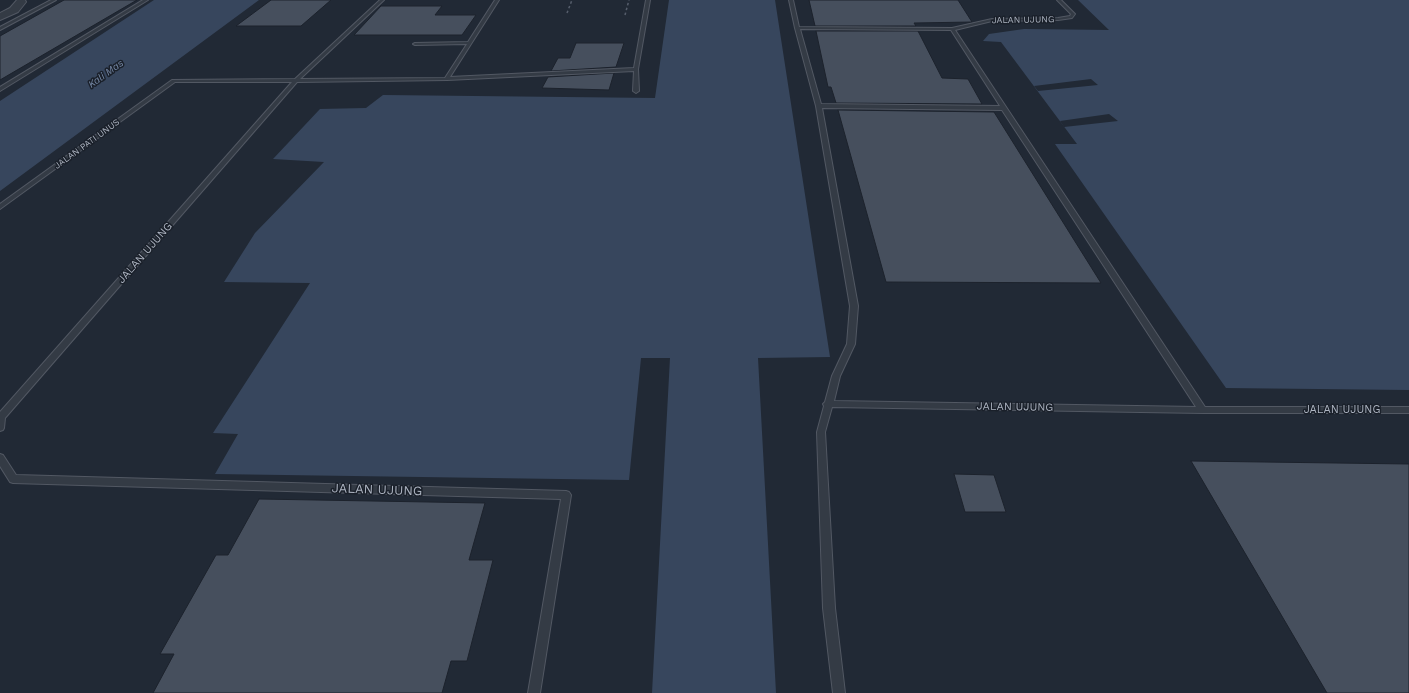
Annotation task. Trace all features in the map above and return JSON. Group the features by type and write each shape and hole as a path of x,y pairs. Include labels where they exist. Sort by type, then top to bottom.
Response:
{"street":[{"path":"0,9 23,1"},
{"path":"0,17 14,10 23,1"}],"lane":[{"path":"0,29 54,0"},
{"path":"0,89 146,0"},
{"name":"JALAN UJUNG","path":"0,428 1,417 296,80 382,0"},
{"path":"447,79 497,0"},
{"path":"636,91 636,69 648,0"},
{"path":"791,0 797,28 819,106 854,306 851,344 836,376 827,404 821,432 829,608 839,693"},
{"name":"JALAN UJUNG","path":"952,29 992,20 1058,19 1071,17 1073,14 1059,0"},
{"path":"797,28 952,29 1203,410"},
{"path":"415,44 469,43"},
{"path":"296,80 447,79 636,69"},
{"name":"JALAN PATI UNUS","path":"0,207 174,81 296,80"},
{"path":"819,106 1004,108"},
{"name":"JALAN UJUNG","path":"827,404 1203,410 1409,410"},
{"name":"JALAN UJUNG","path":"0,458 13,479 566,496 534,693"}],"water":[{"name":"Kali Mas","path":"154,0 259,0 0,191 0,101"},
{"path":"669,0 775,0 830,357 758,358 776,693 652,693 670,358 641,358 629,480 215,474 238,434 213,433 310,283 224,282 255,233 324,162 273,159 320,109 366,108 383,95 655,98"},
{"path":"1078,0 1409,0 1409,390 1226,388 1055,144 1077,144 1001,42 983,41 989,34 1024,29 1109,30"}],"pier":[{"path":"1091,79 1098,85 1038,91 1034,86"},
{"path":"1109,114 1118,121 1064,127 1060,121"}],"building":[{"path":"64,0 137,0 0,80 0,36"},
{"path":"271,0 331,0 301,26 236,26"},
{"path":"809,0 958,0 972,22 914,23 916,26 815,26"},
{"path":"381,6 442,6 435,15 476,15 462,35 354,35"},
{"path":"816,31 918,31 942,78 968,79 982,104 836,103 831,87 828,87"},
{"path":"576,43 624,43 616,67 551,71 558,58 570,58"},
{"path":"614,73 609,90 542,88 548,77"},
{"path":"838,110 994,112 1101,283 886,282"},
{"path":"1191,461 1409,464 1409,693 1327,693"},
{"path":"954,474 994,475 1006,512 965,512"},
{"path":"259,499 485,503 469,560 493,560 467,661 451,661 442,693 153,693 174,654 160,654 216,555 228,555"}],"railway":[{"path":"567,13 572,0"},
{"path":"625,15 629,0"}]}
